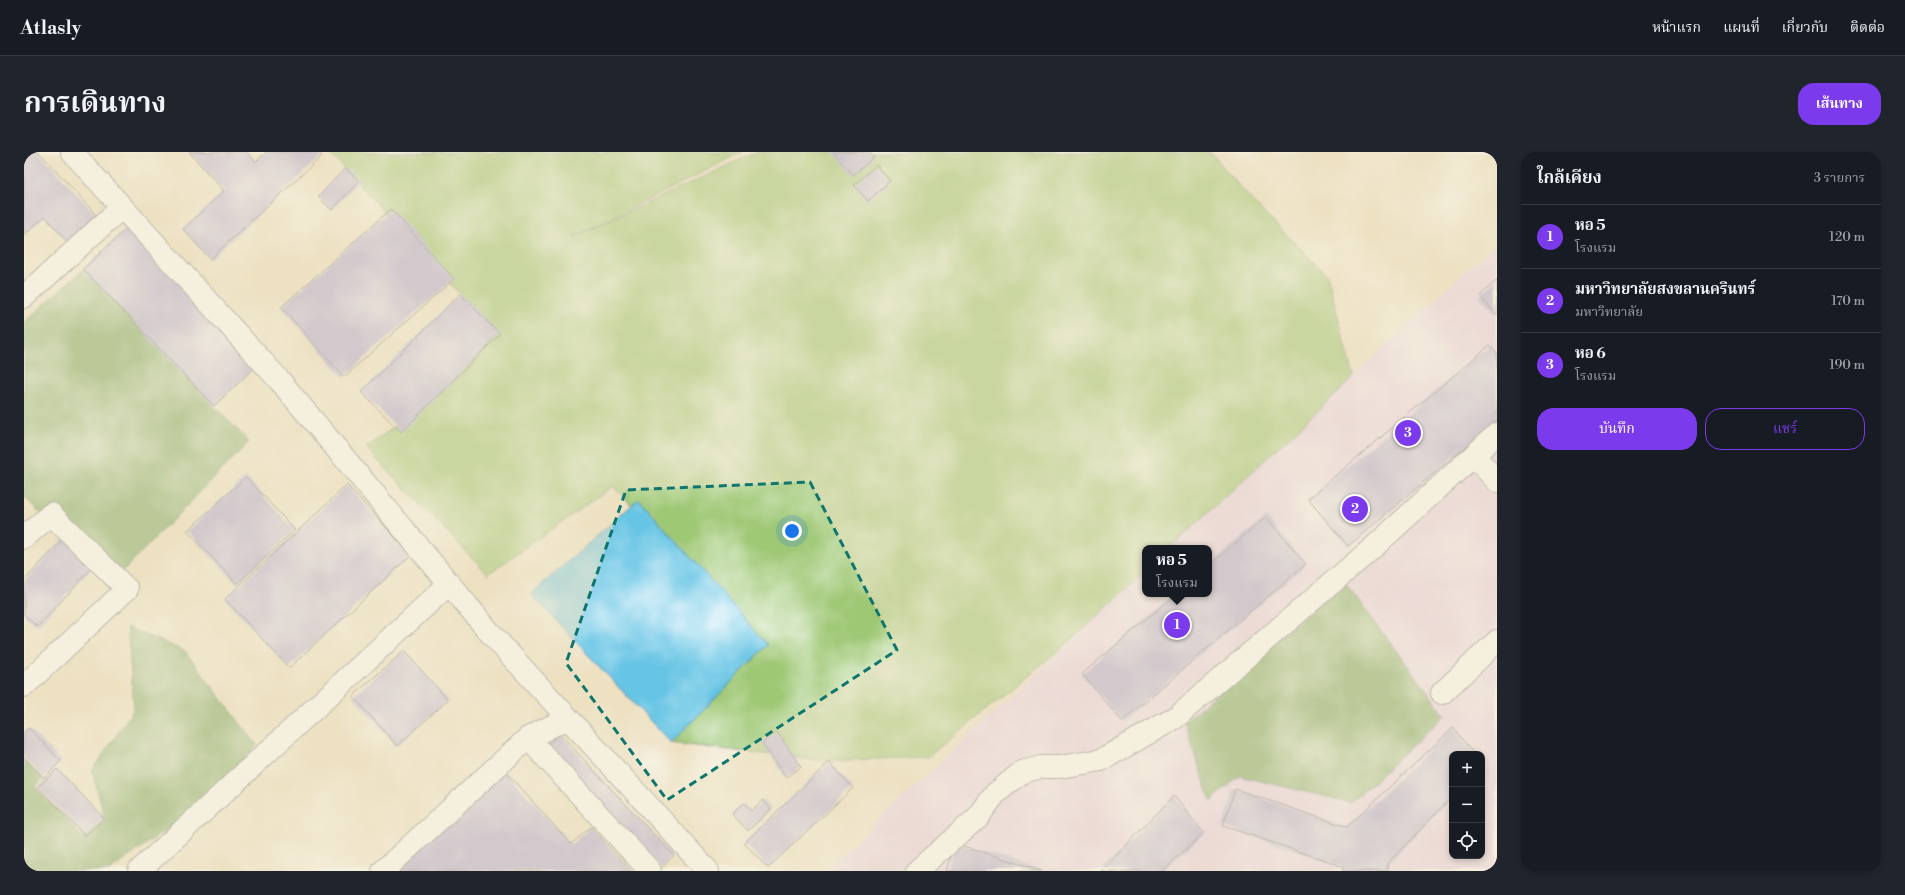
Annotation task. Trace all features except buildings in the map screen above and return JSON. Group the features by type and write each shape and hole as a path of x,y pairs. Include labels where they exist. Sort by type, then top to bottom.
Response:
{"street":[{"path":"72,152 121,208 280,381 492,636 708,871"},
{"path":"24,297 121,208"},
{"path":"917,871 978,818 995,794 1022,772 1041,767 1060,766 1101,760 1175,718 1375,546 1497,434"},
{"path":"1474,456 1497,481"},
{"path":"24,538 51,514 127,589 24,686"},
{"path":"139,871 449,584"},
{"path":"1442,693 1497,641"},
{"path":"383,871 528,738 568,718"},
{"path":"528,738 650,871"}],"highlighted area":[{"path":"810,482 897,650 667,800 566,663 626,490"}],"shaded area":[{"path":"1497,242 1497,871 824,871 1142,575 1142,597 1212,597 1212,545 1173,545"}],"green space":[{"path":"329,152 743,152 574,237 757,152 1210,152 1254,203 1327,275 1354,377 1173,545 1142,545 1142,575 1070,641 928,757 824,761 671,743 767,645 613,486 488,574 366,448 447,387 500,334 460,294"},
{"path":"83,269 249,442 116,578 95,565 24,497 24,323"},
{"path":"1344,581 1445,715 1351,803 1240,776 1211,801 1184,722"},
{"path":"127,627 185,651 257,745 202,804 109,871 24,871 24,760 43,779 35,787 84,838 105,819 92,771 134,709"}],"water":[{"path":"639,499 768,645 671,743 531,594"}],"place":[{"name":"หอ 6","path":"1408,433"},
{"name":"มหาวิทยาลัยสงขลานครินทร์","path":"1355,509"},
{"name":"หอ 5","path":"1177,625"}]}
